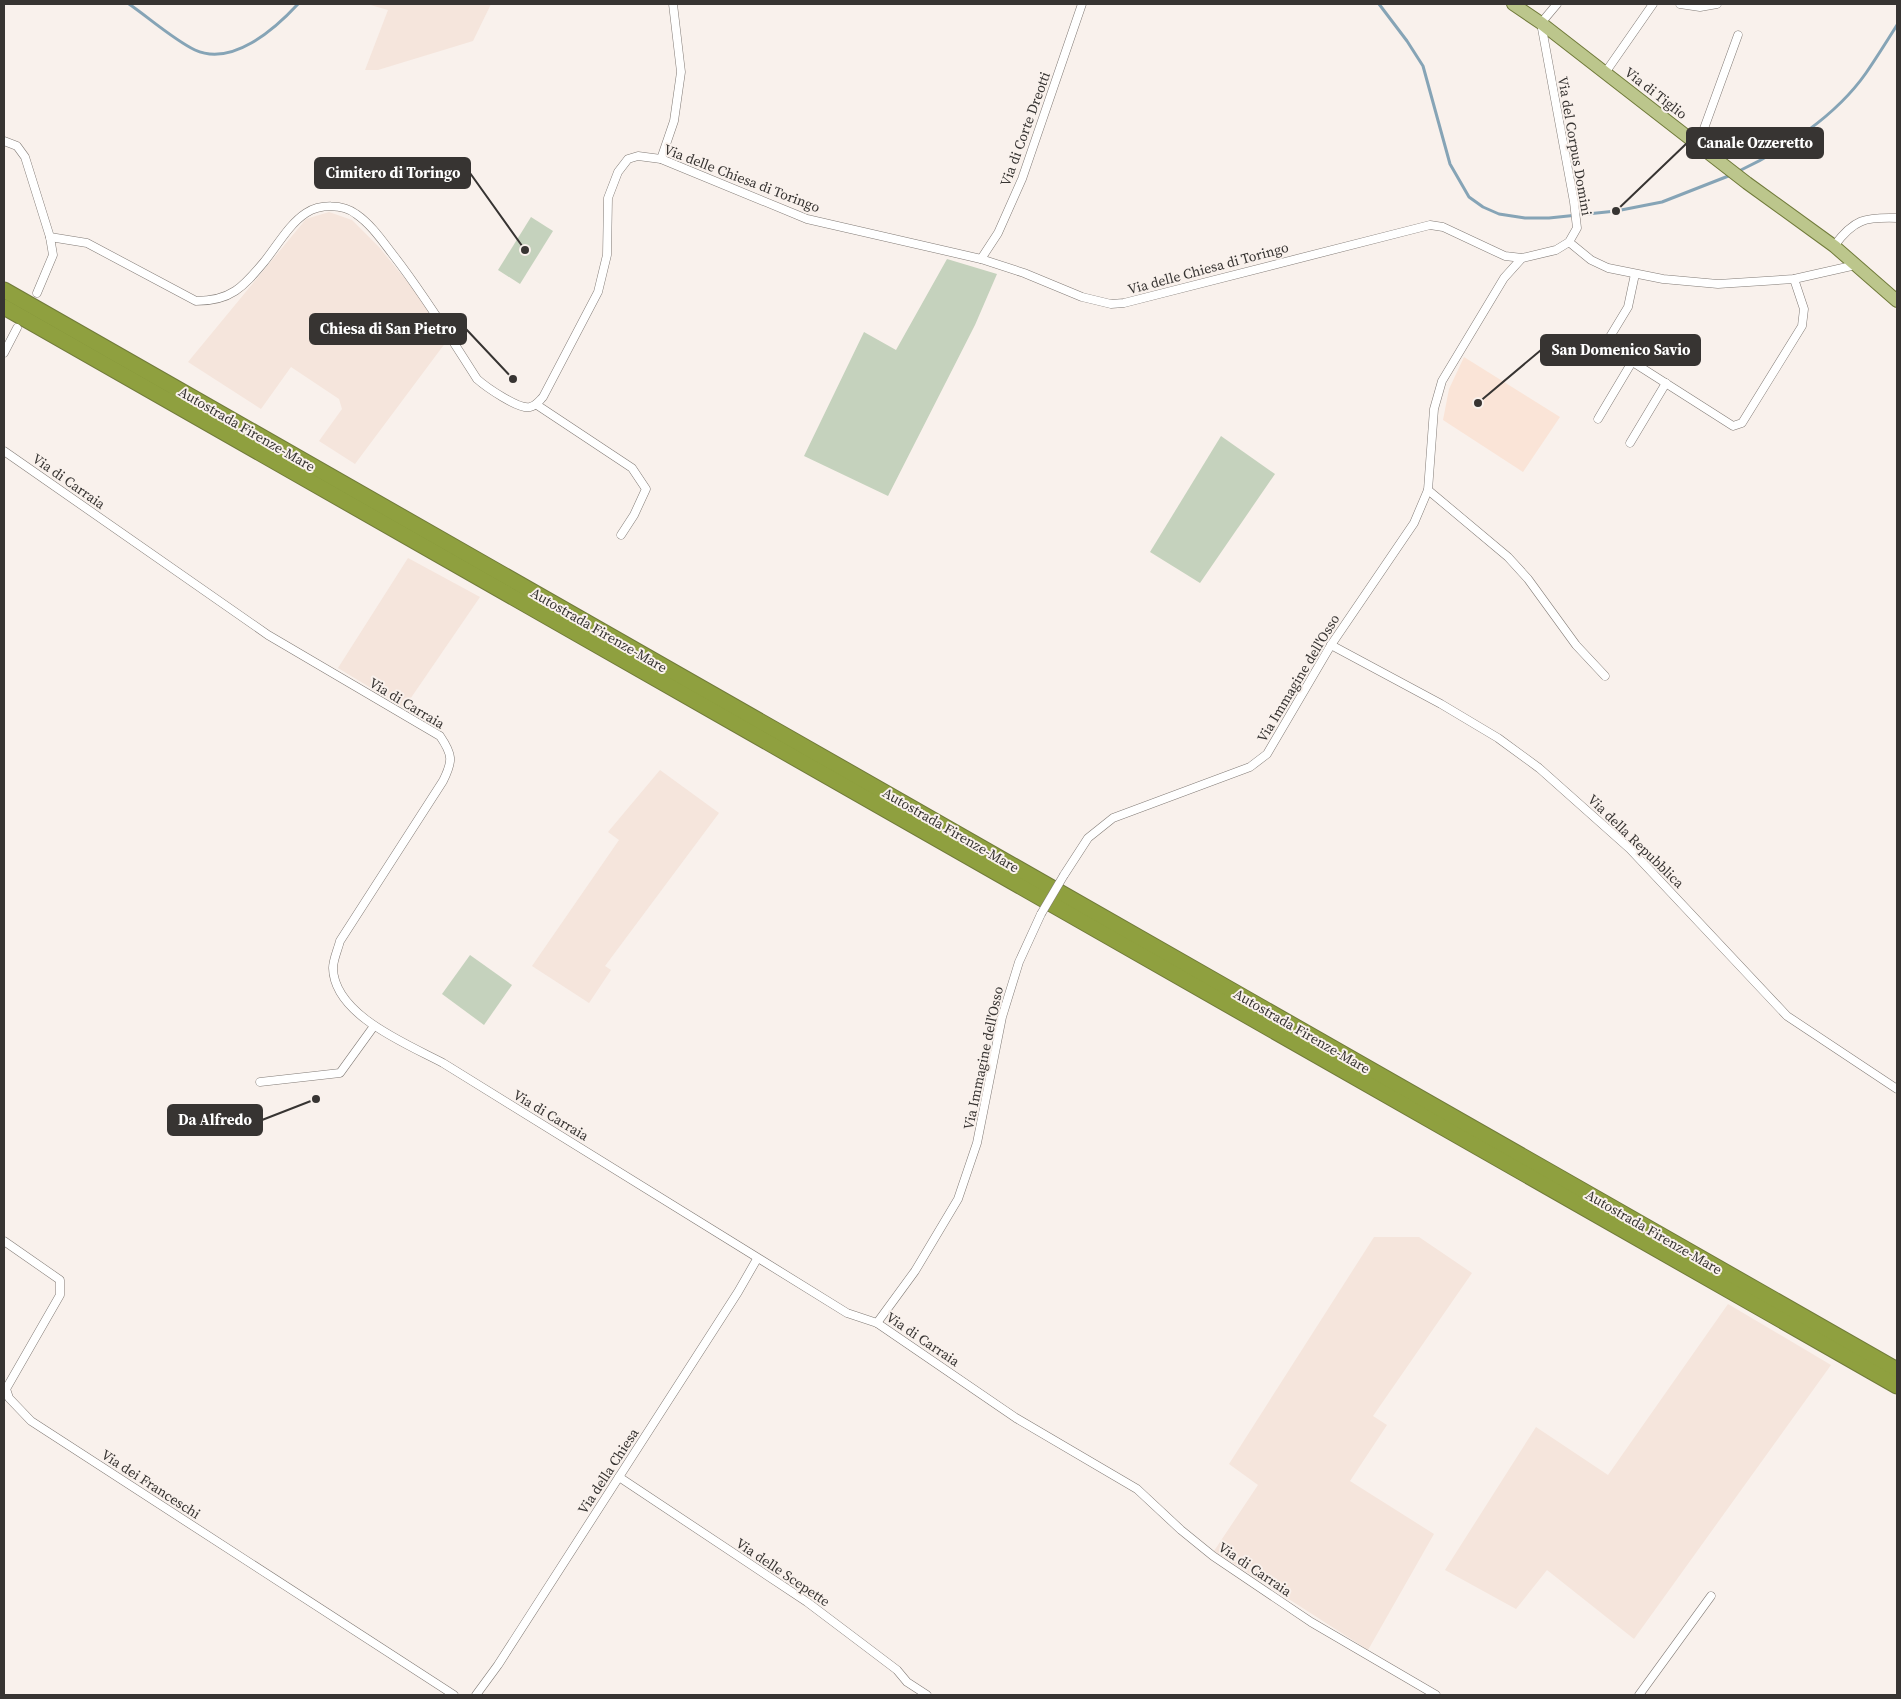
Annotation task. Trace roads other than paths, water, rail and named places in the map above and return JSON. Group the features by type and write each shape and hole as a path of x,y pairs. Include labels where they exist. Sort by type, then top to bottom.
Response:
{"highway":[{"name":"Autostrada Firenze-Mare","path":"4,290 1897,1370"},
{"name":"Autostrada Firenze-Mare","path":"4,306 1897,1386"}],"main road":[{"name":"Via di Tiglio","path":"1513,4 1541,23 1747,183 1834,246 1897,301"}],"street":[{"path":"661,158 674,121 681,72 673,4"},
{"name":"Via di Corte Dreotti","path":"981,259 998,233 1022,179 1082,4"},
{"path":"1541,23 1557,4"},
{"path":"1605,72 1652,4"},
{"path":"1680,4 1700,7 1718,4"},
{"name":"Via del Corpus Domini","path":"1541,23 1574,202 1576,228 1569,242"},
{"path":"1698,145 1738,35"},
{"path":"4,141 17,146 25,157 50,236 52,255 36,293"},
{"name":"Via delle Chiesa di Toringo","path":"537,405 598,292 607,255 608,198 618,172 628,159 638,156 661,158 807,219 981,259 1024,273 1082,297 1111,304 1124,303 1364,240 1430,225 1443,227 1506,256 1522,258 1556,250 1569,242"},
{"path":"50,236 87,243 196,301 212,301 226,298 249,280 306,212 330,206 342,208 355,214 375,232 426,297 477,379 486,387 522,407 530,408 537,405 632,468 640,477 646,489 634,515 621,536"},
{"path":"1834,246 1845,232 1858,221 1873,217 1897,218"},
{"path":"1569,242 1599,265 1663,279 1718,284 1794,279 1856,265"},
{"name":"Via Immagine dell'Osso","path":"877,1323 915,1271 958,1199 977,1143 1002,1018 1019,962 1041,914 1064,875 1088,838 1113,818 1250,767 1267,754 1331,645 1414,524 1428,490 1434,409 1442,381 1504,278 1522,258"},
{"path":"1635,274 1628,307 1608,340 1609,346 1733,426 1742,424 1802,326 1804,309 1794,279"},
{"path":"4,353 17,328"},
{"path":"1598,419 1632,362"},
{"path":"1630,443 1666,383"},
{"name":"Via di Carraia","path":"4,451 268,635 440,736 449,749 451,764 443,781 340,942 333,967 337,987 355,1011 374,1026 459,1073 847,1313 877,1323 1016,1418 1137,1489 1181,1530 1214,1556 1311,1622 1436,1695"},
{"path":"1428,490 1508,557 1554,613 1576,645 1604,676"},
{"name":"Via della Repubblica","path":"1331,645 1441,704 1498,738 1539,768 1630,849 1787,1016 1895,1088"},
{"path":"260,1082 340,1073 374,1026"},
{"path":"1895,1088 1897,1078"},
{"name":"Via dei Franceschi","path":"4,1241 60,1280 60,1296 6,1389 9,1398 31,1421 454,1695"},
{"name":"Via della Chiesa","path":"476,1695 498,1665 758,1259"},
{"name":"Via delle Scepette","path":"619,1477 807,1602 897,1670 907,1682 927,1695"},
{"path":"1639,1695 1711,1596"}],"waterway":[{"path":"129,4 187,46 209,54 223,54 238,50 252,43 277,24 298,4"},
{"path":"1379,4 1423,66 1450,164 1469,197 1483,207 1499,214 1525,218 1549,218 1616,211 1662,202 1731,175"},
{"path":"1737,172 1791,142 1840,104 1866,73 1897,25"}],"place":[{"name":"Canale Ozzeretto","path":"1616,211"},
{"name":"Cimitero di Toringo","path":"525,250"},
{"name":"Chiesa di San Pietro","path":"513,379"},
{"name":"San Domenico Savio","path":"1478,403"},
{"name":"Da Alfredo","path":"316,1099"}]}
